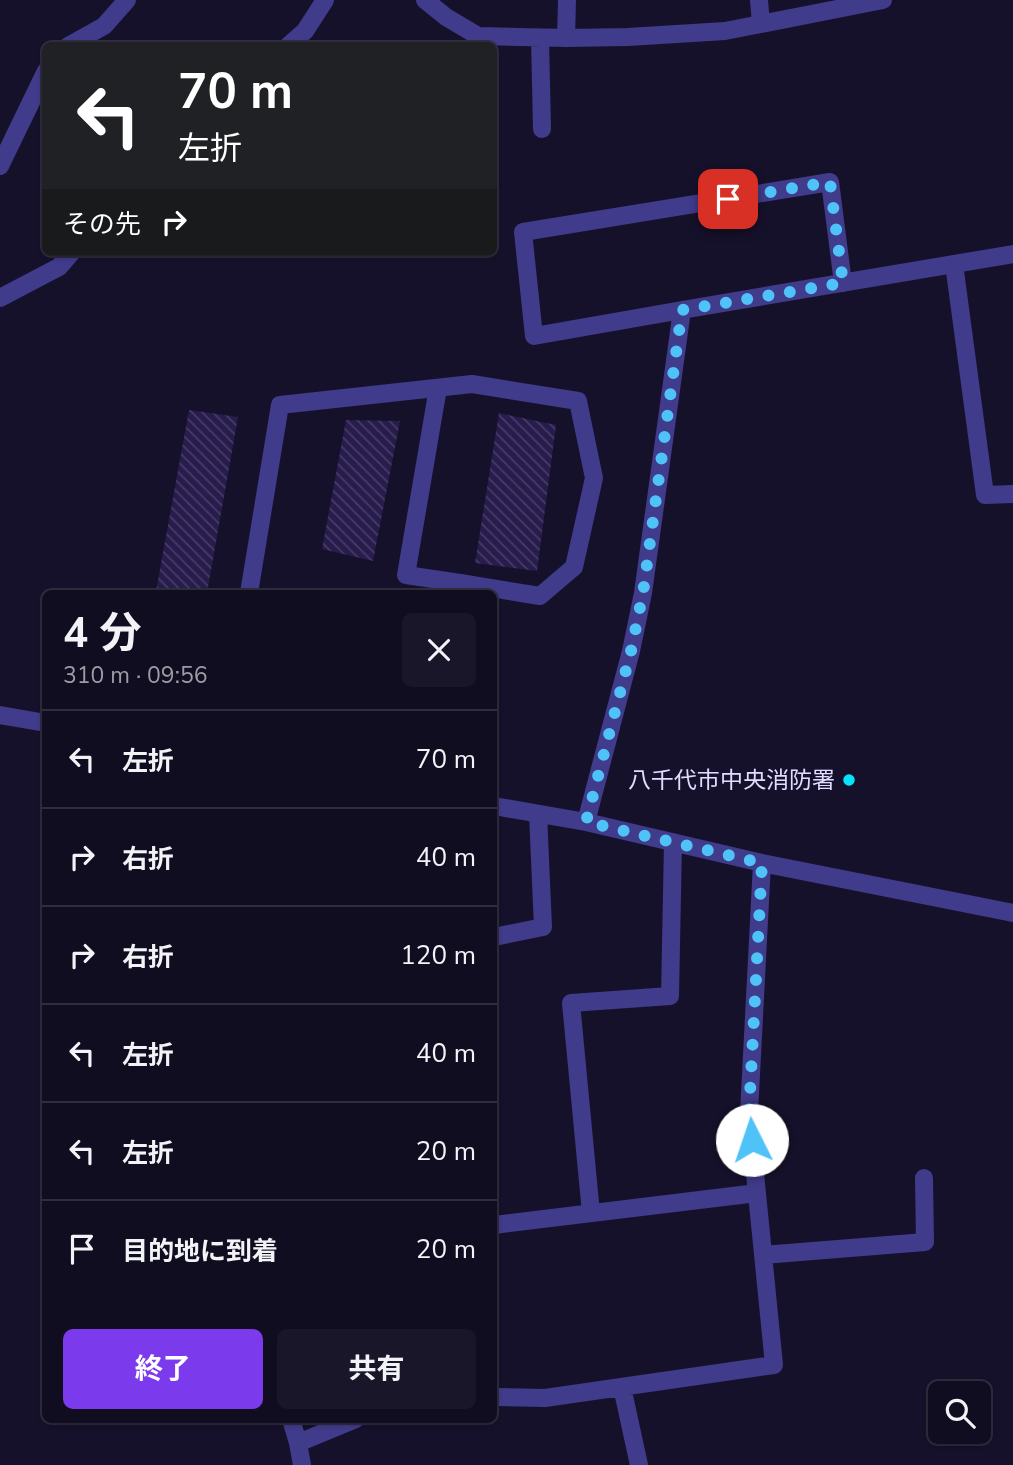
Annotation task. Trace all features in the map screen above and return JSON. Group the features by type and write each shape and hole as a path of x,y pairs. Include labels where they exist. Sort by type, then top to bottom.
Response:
{"street":[{"path":"75,42 104,26 127,0"},
{"path":"293,42 305,31 325,0"},
{"path":"425,0 446,18 478,36 540,38 628,37 725,31 883,0"},
{"path":"566,38 568,0"},
{"path":"760,0 761,24"},
{"path":"540,38 542,129"},
{"path":"0,166 42,79"},
{"path":"843,283 830,182 523,232 534,336 1013,254"},
{"path":"0,298 59,267 69,256"},
{"path":"954,264 985,495 1013,494"},
{"path":"586,822 631,651 643,593 682,310"},
{"path":"249,590 280,405 472,384 578,401 594,478 574,567 540,596 497,592"},
{"path":"438,388 406,575 459,588 479,590"},
{"path":"0,715 42,722"},
{"path":"497,807 586,822 762,863 1013,913"},
{"path":"497,936 543,927 538,814"},
{"path":"591,1213 571,1003 670,996 673,842"},
{"path":"497,1397 545,1398 774,1365 749,1113 762,863"},
{"path":"763,1255 925,1242 923,1178"},
{"path":"497,1225 757,1193"},
{"path":"622,1387 639,1465"},
{"path":"291,1423 302,1465"},
{"path":"298,1443 346,1423"}],"building":[{"path":"189,410 238,417 208,590 156,590"},
{"path":"499,413 556,425 537,571 475,563"},
{"path":"346,420 400,421 373,561 322,549"}],"place":[{"name":"八千代市中央消防署","path":"849,780"}],"route":[{"path":"728,199 830,182 843,283 682,310 643,593 631,651 586,822 762,863 749,1113 752,1140"}]}
